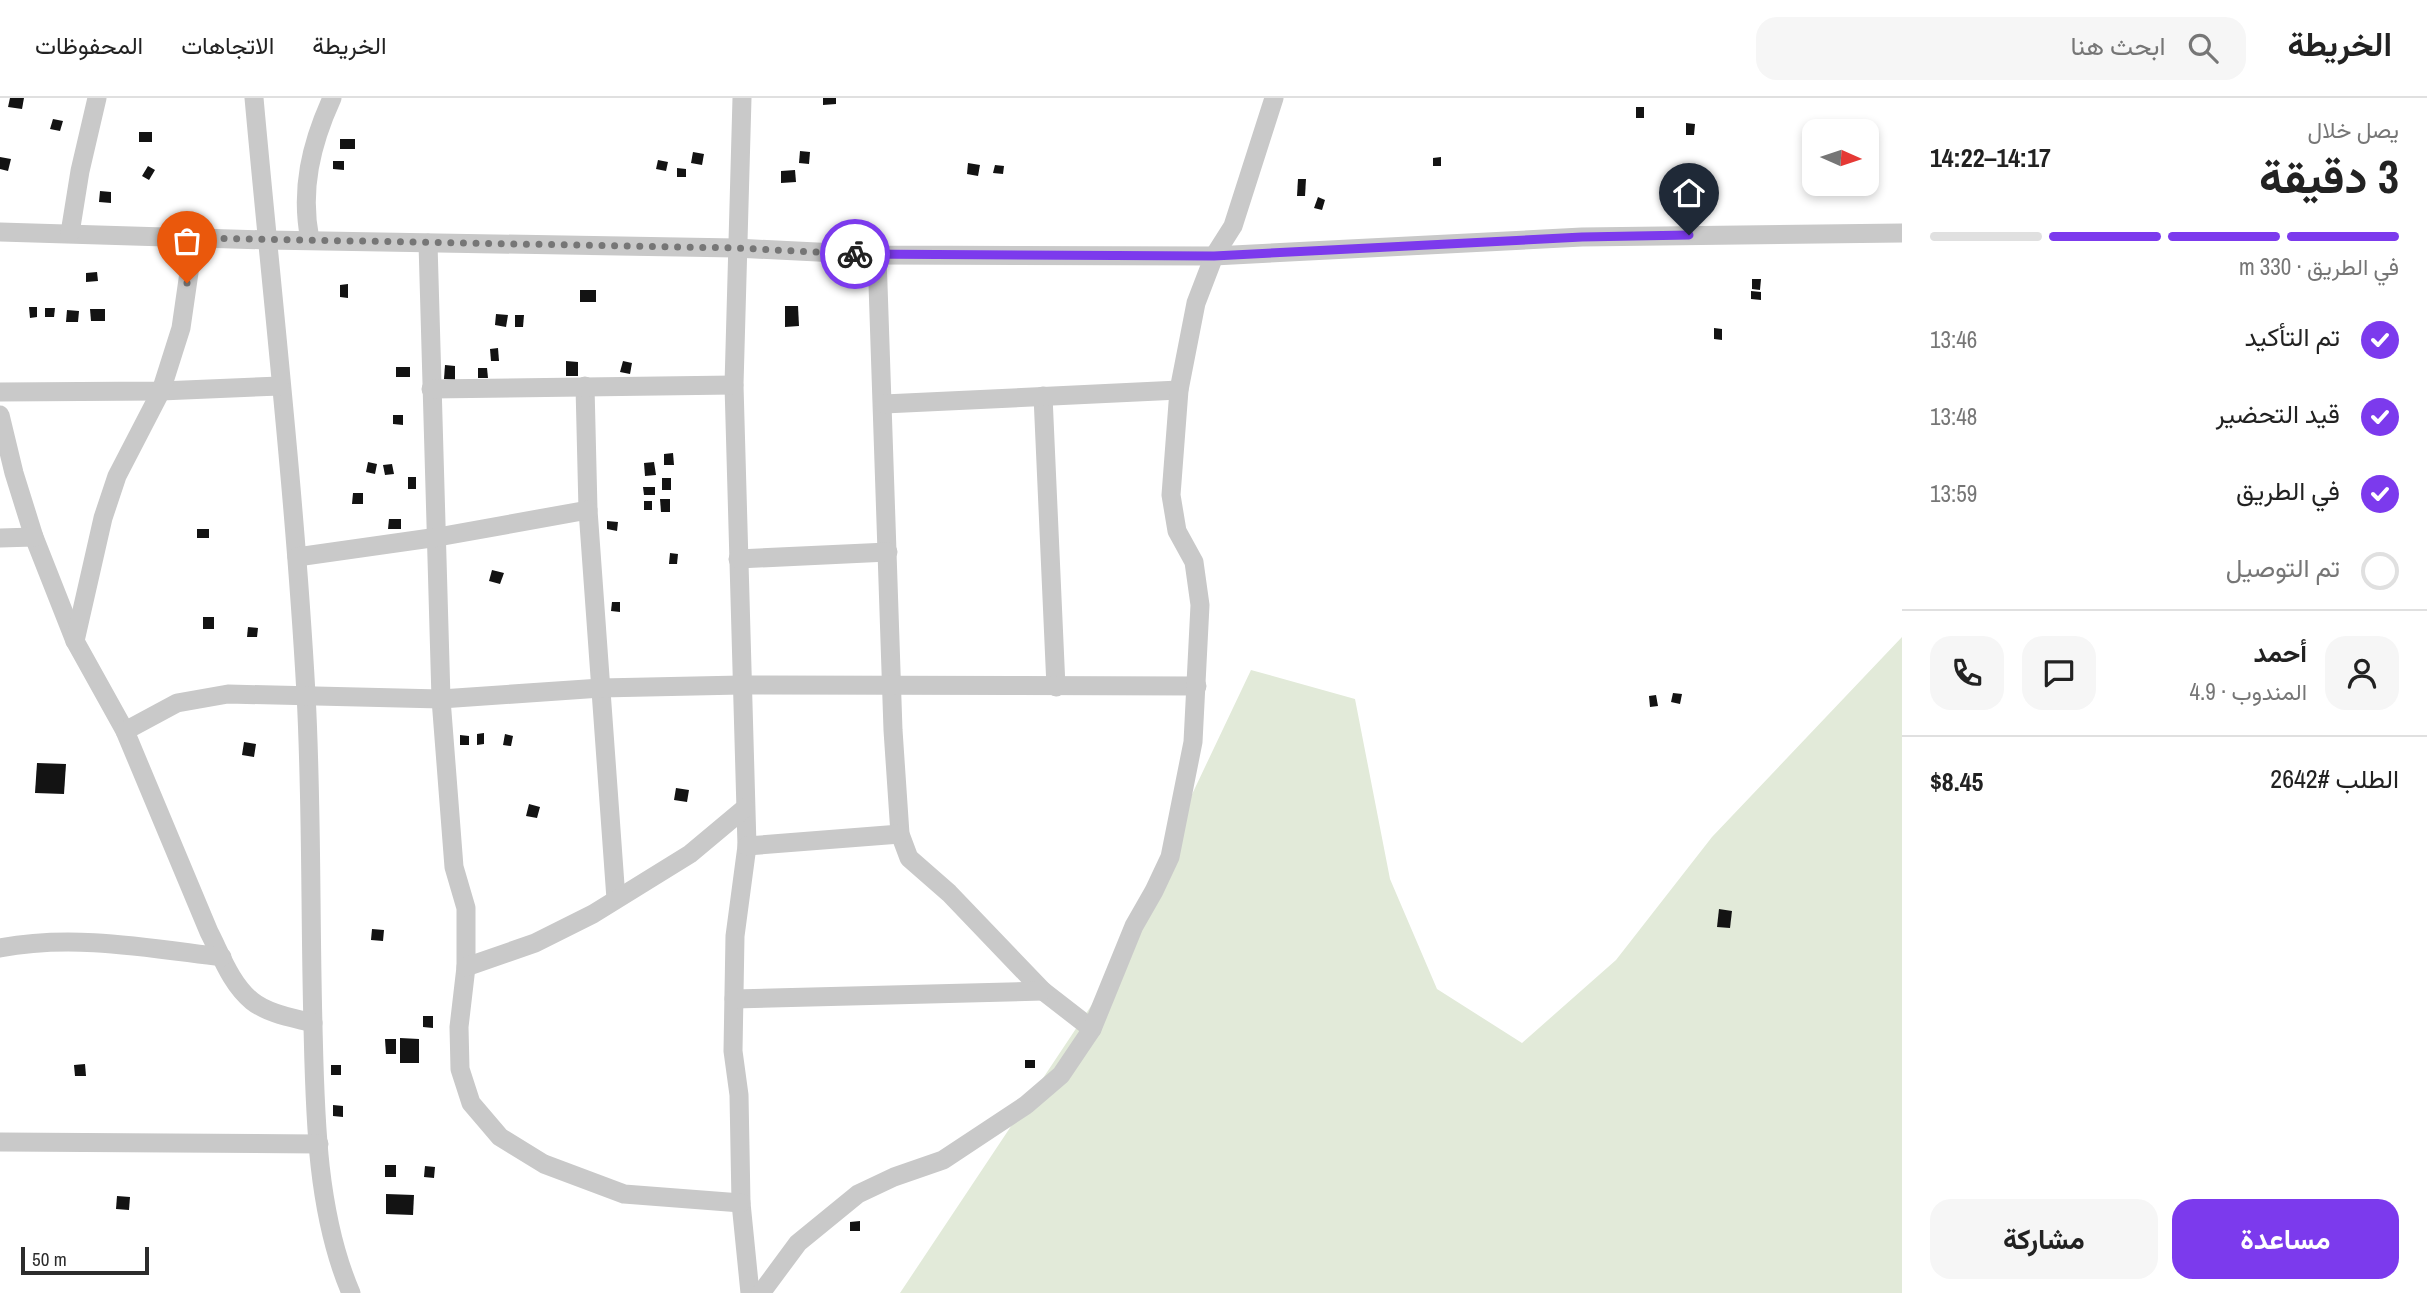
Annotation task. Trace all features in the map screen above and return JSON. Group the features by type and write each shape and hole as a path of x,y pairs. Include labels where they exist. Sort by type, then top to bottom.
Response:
{"street":[{"path":"70,233 80,171 97,98"},
{"path":"254,98 293,498 306,696 315,1104 327,1214 344,1278 351,1293"},
{"path":"310,240 306,192 311,155 318,129 332,98"},
{"path":"742,98 734,384 747,846 735,936 733,1051 739,1095 741,1203 750,1293"},
{"path":"761,1293 798,1243 858,1194 894,1177 943,1160 1026,1105 1061,1075 1091,1029 1134,926 1170,857 1193,742 1200,605 1194,562 1177,530 1171,495 1179,390 1196,303 1214,256 1233,226 1274,98"},
{"path":"0,232 267,240 736,248 877,255 1214,256 1582,237 1902,233"},
{"path":"75,641 106,507 117,475 161,391 181,328 194,238"},
{"path":"428,243 441,699 454,867 466,908 466,967 459,1027 460,1069 471,1103 500,1137 544,1164 624,1194 741,1203"},
{"path":"877,255 892,687 900,834 909,858 949,893 1044,991 1091,1029"},
{"path":"431,388 734,384"},
{"path":"0,392 161,391 280,386"},
{"path":"584,386 588,510 616,899"},
{"path":"884,404 1179,390"},
{"path":"1043,396 1056,687"},
{"path":"0,415 34,537 75,641 125,731 209,932 234,981 252,1002 313,1023"},
{"path":"297,557 438,537 588,510"},
{"path":"0,538 34,537"},
{"path":"738,559 888,552"},
{"path":"125,731 177,703 228,694 441,699 601,688 741,685 1197,686"},
{"path":"466,967 536,943 593,914 690,854 745,808"},
{"path":"747,846 900,834"},
{"path":"0,947 25,943 95,942 222,957"},
{"path":"734,999 1044,991"},
{"path":"0,1142 319,1143"}],"green space":[{"path":"1902,637 1902,1293 900,1293 1093,1003 1251,670 1355,699 1390,879 1437,989 1522,1043 1616,960 1712,837"}],"building":[{"path":"10,98 24,98 22,109 8,107"},
{"path":"823,98 836,98 836,104 823,105"},
{"path":"1636,107 1644,107 1644,118 1636,118"},
{"path":"53,119 63,121 60,131 50,129"},
{"path":"1686,123 1695,124 1694,135 1686,135"},
{"path":"139,132 152,132 152,142 139,142"},
{"path":"340,139 355,139 355,149 340,149"},
{"path":"800,151 810,152 809,164 799,163"},
{"path":"693,152 704,154 702,165 691,163"},
{"path":"0,157 11,159 8,171 0,169"},
{"path":"1441,157 1441,166 1433,166 1433,158"},
{"path":"658,160 668,162 666,171 656,169"},
{"path":"333,161 344,161 344,170 333,169"},
{"path":"968,163 980,165 978,176 967,174"},
{"path":"995,165 1004,166 1003,174 993,173"},
{"path":"148,166 155,170 149,180 142,176"},
{"path":"677,168 686,169 686,177 677,177"},
{"path":"795,170 796,182 781,183 781,171"},
{"path":"1298,179 1306,179 1305,196 1297,196"},
{"path":"100,191 111,192 111,203 99,202"},
{"path":"1318,197 1325,200 1322,210 1314,208"},
{"path":"97,272 98,281 86,282 86,273"},
{"path":"1752,279 1761,279 1760,290 1752,289"},
{"path":"348,284 348,298 340,297 340,285"},
{"path":"580,290 596,290 596,302 580,302"},
{"path":"1751,291 1761,292 1761,300 1751,299"},
{"path":"785,306 798,306 799,326 785,327"},
{"path":"29,307 37,307 37,317 30,318"},
{"path":"45,308 55,308 54,317 45,317"},
{"path":"90,309 105,309 105,321 91,321"},
{"path":"67,310 79,311 78,322 66,322"},
{"path":"496,314 508,315 506,327 495,325"},
{"path":"515,315 524,315 523,327 515,327"},
{"path":"1714,328 1722,329 1722,340 1714,339"},
{"path":"498,348 499,361 491,361 490,349"},
{"path":"566,361 578,362 578,376 566,376"},
{"path":"623,361 632,363 630,374 620,372"},
{"path":"445,365 455,366 455,380 444,379"},
{"path":"396,367 410,367 410,377 396,377"},
{"path":"478,368 487,368 488,378 478,378"},
{"path":"393,415 403,415 403,425 393,424"},
{"path":"673,453 674,465 664,465 664,454"},
{"path":"368,462 377,464 375,474 366,472"},
{"path":"654,462 656,475 645,476 644,463"},
{"path":"392,464 394,474 385,475 383,465"},
{"path":"408,477 416,477 416,489 408,489"},
{"path":"662,478 671,478 671,490 662,490"},
{"path":"643,487 655,487 655,495 644,495"},
{"path":"353,493 363,493 363,504 352,504"},
{"path":"660,499 670,499 670,512 661,512"},
{"path":"644,501 652,501 652,510 644,510"},
{"path":"389,519 401,519 401,529 388,529"},
{"path":"607,521 618,522 617,531 607,529"},
{"path":"197,529 209,529 209,538 197,538"},
{"path":"670,553 678,554 677,564 669,564"},
{"path":"492,570 504,573 500,584 489,581"},
{"path":"612,602 620,602 620,612 611,611"},
{"path":"203,617 214,617 214,629 203,629"},
{"path":"248,627 258,628 257,637 247,637"},
{"path":"1673,693 1682,694 1680,704 1671,702"},
{"path":"1656,695 1658,706 1650,707 1649,696"},
{"path":"484,733 484,744 477,745 477,734"},
{"path":"505,734 513,736 511,746 503,745"},
{"path":"460,735 469,736 469,745 460,745"},
{"path":"244,742 256,744 254,757 242,755"},
{"path":"37,763 66,764 64,794 35,793"},
{"path":"676,788 689,790 687,802 674,800"},
{"path":"529,804 540,807 537,818 526,816"},
{"path":"1719,909 1732,911 1730,928 1717,927"},
{"path":"372,929 384,930 383,941 371,940"},
{"path":"423,1016 433,1016 433,1028 423,1027"},
{"path":"400,1038 419,1039 419,1063 400,1063"},
{"path":"385,1039 396,1039 396,1054 386,1054"},
{"path":"1025,1060 1035,1060 1035,1068 1025,1068"},
{"path":"85,1064 86,1076 75,1076 74,1065"},
{"path":"331,1065 341,1065 341,1075 331,1075"},
{"path":"333,1105 343,1106 343,1117 333,1116"},
{"path":"385,1165 396,1165 396,1177 385,1177"},
{"path":"425,1166 435,1167 434,1178 424,1177"},
{"path":"386,1194 414,1195 413,1215 386,1214"},
{"path":"117,1196 130,1197 129,1210 116,1209"},
{"path":"860,1221 860,1231 850,1231 850,1222"}],"way so far":[{"path":"187,283 194,238 736,248 855,254"}],"route":[{"path":"855,254 1214,256 1582,237 1689,235"}]}
